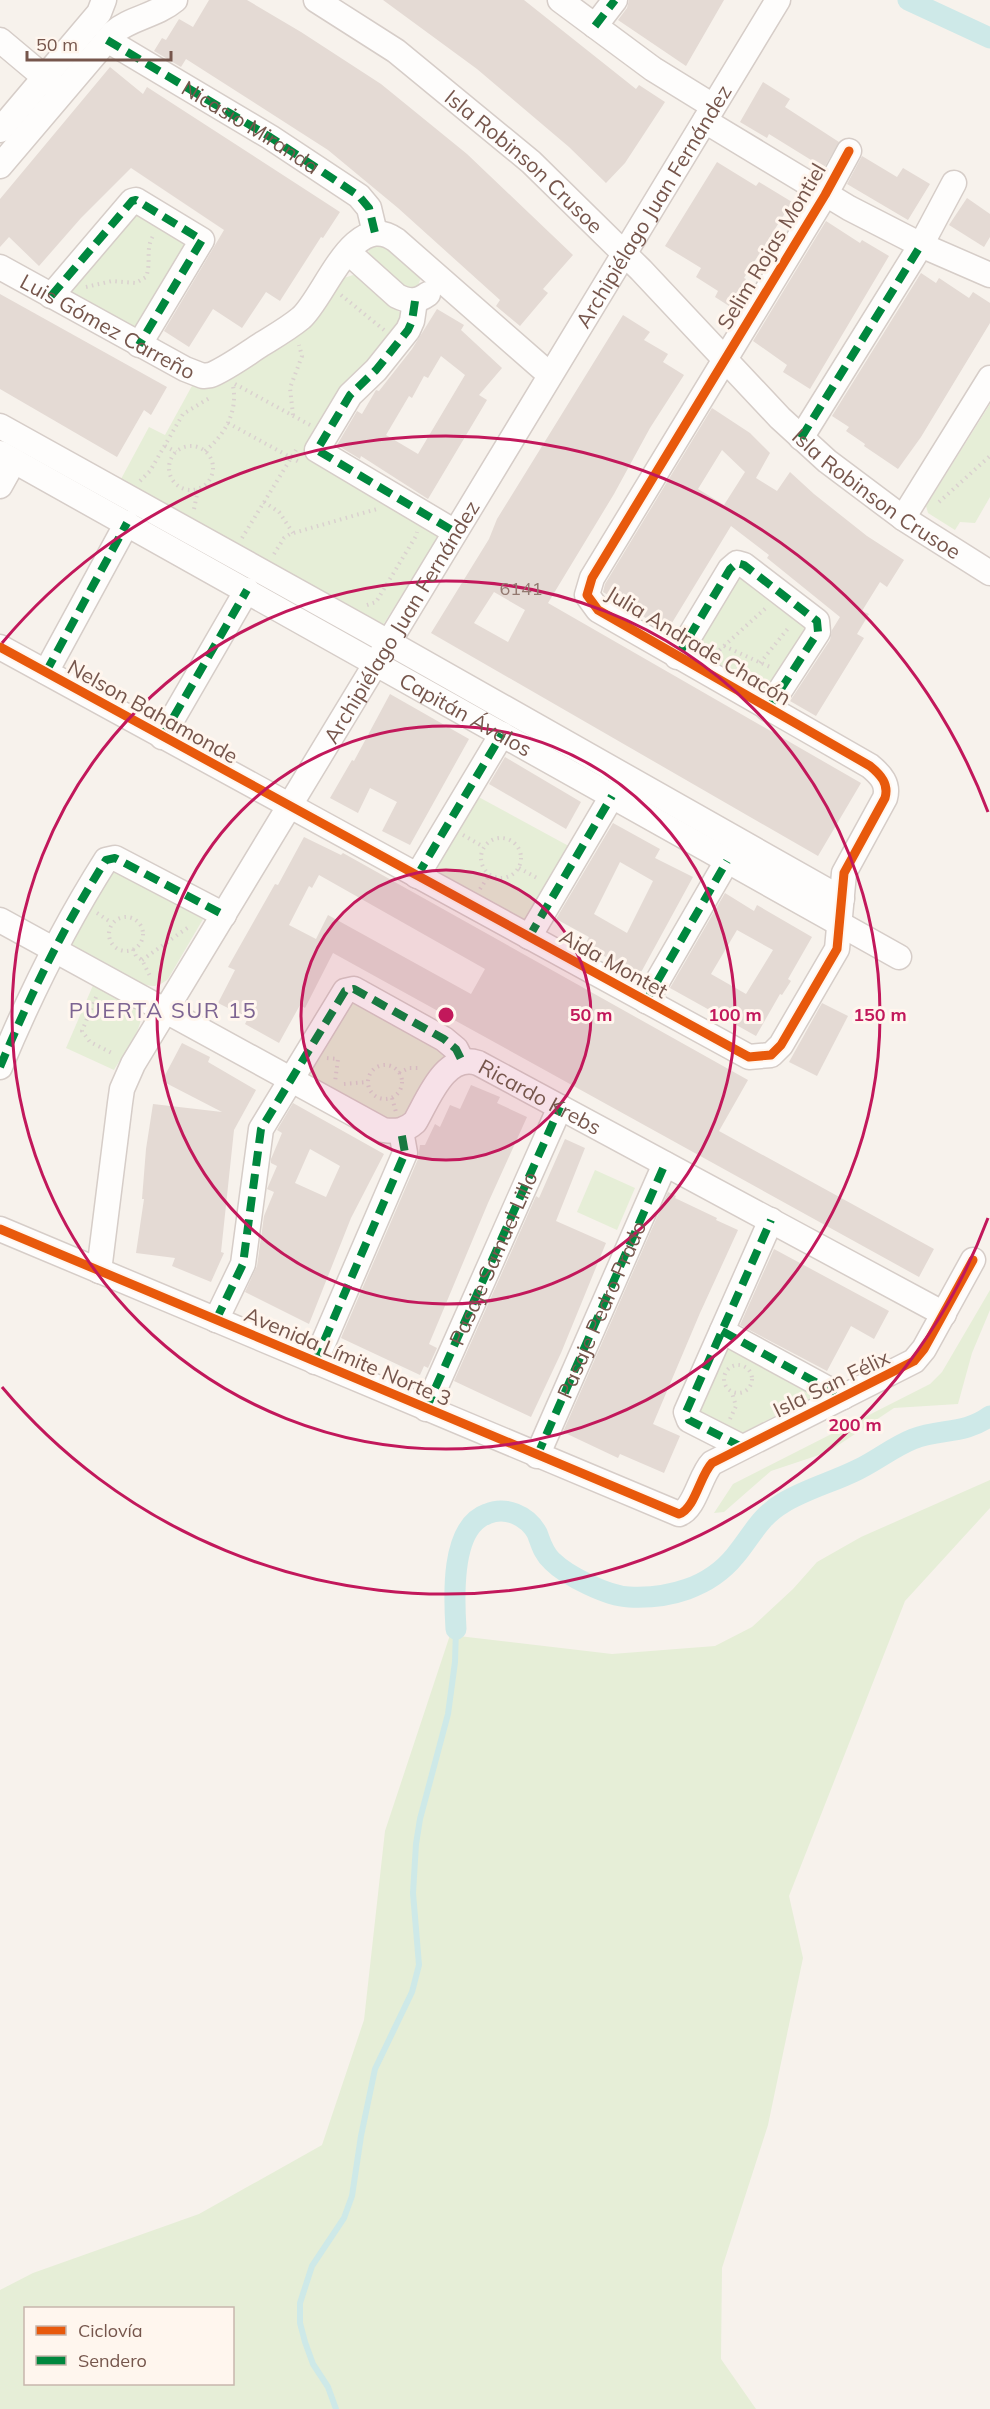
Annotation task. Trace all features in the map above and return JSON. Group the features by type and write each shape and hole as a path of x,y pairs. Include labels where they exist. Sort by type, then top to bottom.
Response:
{"street":[{"path":"0,130 116,32 155,14 175,0"},
{"name":"Isla Robinson Crusoe","path":"316,0 396,51 531,162 624,253 801,438 854,482 903,518 990,573"},
{"path":"560,0 709,113 825,195 921,245 990,275"},
{"path":"596,26 615,0"},
{"name":"Archipiélago Juan Fernández","path":"99,1271 122,1089 133,1064 778,0"},
{"path":"0,166 103,3"},
{"name":"Nicasio Miranda","path":"103,3 116,32 359,196 369,208 375,232"},
{"path":"0,40 53,85"},
{"name":"Selim Rojas Montiel","path":"724,359 825,195 849,151"},
{"path":"801,438 921,245 954,183"},
{"path":"54,298 132,201 136,200 202,240 139,345"},
{"path":"375,232 390,236 550,375"},
{"name":"Luis Gómez Carreño","path":"0,267 139,345 194,373 211,375 299,320 348,252 361,239 375,232"},
{"path":"348,252 397,296 415,301 427,295 441,279"},
{"path":"415,301 408,330 376,370 350,396 314,460 455,532"},
{"name":"Julia Andrade Chacón","path":"724,359 592,578 587,595 598,610 870,766 882,777 886,785 885,798 844,873 842,899"},
{"path":"903,518 990,378"},
{"name":"Capitán Ávalos","path":"0,426 842,899"},
{"path":"0,486 7,457"},
{"name":"Capitán Ávalos","path":"7,457 899,957"},
{"path":"46,672 127,523"},
{"path":"677,657 734,564 744,564 818,621 819,629 768,709"},
{"path":"162,737 247,590"},
{"name":"Nelson Bahamonde","path":"0,647 288,806"},
{"path":"417,876 502,734"},
{"path":"529,937 612,796"},
{"name":"Aida Montet","path":"288,806 749,1057 771,1055 781,1045 837,949 842,899"},
{"path":"0,1067 23,1011 53,949 104,862 112,857 224,915"},
{"path":"646,1001 727,861"},
{"path":"0,920 383,1130 401,1131 405,1154 315,1362"},
{"path":"216,1320 243,1264 261,1129 348,989 354,989 444,1039 456,1049 462,1061"},
{"name":"Ricardo Krebs","path":"401,1131 415,1122 446,1071 462,1061 478,1063 944,1314"},
{"name":"Pasaje Samuel Lillo","path":"426,1409 560,1107"},
{"name":"Pasaje Pedro Prado","path":"537,1456 665,1164"},
{"path":"735,1443 689,1420 686,1416 698,1382 771,1220"},
{"name":"Avenida Límite Norte 3","path":"0,1229 674,1514 683,1513"},
{"name":"Isla San Félix","path":"683,1513 708,1466 735,1443 843,1397 914,1361 924,1349 973,1260"},
{"path":"722,1331 843,1397"}],"path":[{"path":"54,298 108,281 132,284 143,280 148,271 149,243 166,217"},
{"path":"340,295 386,333"},
{"path":"293,415 290,388 302,356 297,341"},
{"path":"205,451 219,437 228,423 234,403 233,383 311,425"},
{"path":"228,423 314,460"},
{"path":"165,446 176,452"},
{"path":"193,446 205,451 212,460 213,472 208,483 198,490 186,490 172,480 169,468 176,452 181,448 193,446"},
{"path":"932,506 958,487 990,456"},
{"path":"142,480 149,484"},
{"path":"194,509 198,490"},
{"path":"264,502 279,512 293,533"},
{"path":"274,554 284,538 293,533 381,508 371,502"},
{"path":"185,504 204,514"},
{"path":"360,603 370,605 376,602 416,536 414,526"},
{"path":"233,531 243,537"},
{"path":"264,548 284,560"},
{"path":"700,670 783,594"},
{"path":"760,663 805,611"},
{"path":"724,646 789,676"},
{"path":"500,837 509,839 520,849 521,863 516,872 508,877 494,877 484,868 481,860 482,851 491,840 500,837"},
{"path":"118,918 134,919 141,927 142,939 133,949 120,949 111,942 109,930 118,918"},
{"path":"142,960 190,926"},
{"path":"133,949 136,956 142,960 153,984"},
{"path":"100,988 82,1031 90,1042 112,1053"},
{"path":"387,1065 399,1073 402,1087 392,1098 377,1098 368,1087 368,1077 373,1069 387,1065"},
{"path":"698,1382 720,1385 729,1390 743,1392 750,1387 752,1374 746,1367 733,1365 727,1371 724,1379 729,1390 735,1398 736,1406 732,1417 724,1424 735,1443"}],"green space":[{"path":"147,212 192,249 134,330 64,289 128,213"},
{"path":"384,244 421,277 418,286 413,289 404,288 368,255 369,247"},
{"path":"353,275 358,276 404,316 306,453 432,526 437,537 383,625 375,623 121,479 149,427 165,435 193,384 341,279"},
{"path":"990,404 990,497 975,523 960,522 955,530 928,513 926,506"},
{"path":"738,570 813,624 769,696 697,659 691,646"},
{"path":"473,794 576,850 526,923 433,871"},
{"path":"108,866 206,914 168,979 158,985 149,986 141,983 67,945"},
{"path":"94,983 128,999 141,1011 141,1019 134,1038 114,1070 66,1048"},
{"path":"348,996 444,1044 448,1057 411,1113 391,1123 305,1075"},
{"path":"595,1170 635,1188 617,1230 577,1212"},
{"path":"990,1290 990,1310 972,1353 958,1404 894,1408 828,1452 771,1471 724,1512 714,1513 733,1484 930,1384 942,1372"},
{"path":"723,1342 821,1393 738,1435 695,1418"},
{"path":"990,1480 990,1508 905,1601 789,1896 803,1958 768,2125 722,2268 721,2359 756,2409 0,2409 0,2290 33,2273 199,2214 322,2145 364,2020 385,1831 450,1635 612,1654 715,1646 752,1627 793,1589 817,1562 861,1537"}],"building":[{"path":"209,0 247,0 381,84 467,154 573,255 543,289 548,293 520,326 496,306 500,300 398,208 328,150 186,59 181,67 154,51 162,38 166,40 179,19 193,27"},
{"path":"383,0 524,0 636,89 639,85 665,102 625,163 606,183 569,147 477,69"},
{"path":"629,0 724,0 686,66 618,20 627,8"},
{"path":"110,67 143,94 147,87 340,212 280,301 266,292 242,328 213,309 189,347 164,331 224,230 131,168 81,218 39,266 9,237 0,247 0,199"},
{"path":"763,82 790,99 785,107 839,142 824,168 769,134 767,138 740,122"},
{"path":"862,156 897,177 903,168 930,184 908,220 847,184"},
{"path":"717,162 756,186 759,182 792,202 729,306 715,297 718,291 696,277 701,268 665,246"},
{"path":"967,198 990,214 990,237 984,247 949,225"},
{"path":"826,221 860,243 862,240 889,256 810,389 783,372 787,365 753,341"},
{"path":"921,273 936,283 939,278 969,298 973,292 990,303 990,323 921,437 898,469 864,446 865,444 846,431 849,427 832,416"},
{"path":"0,294 167,387 151,415 144,410 117,457 0,389"},
{"path":"437,309 464,325 461,330 502,368 479,395 487,400 428,499 361,456 360,459 337,445 357,411 362,414 376,390 379,391 412,349","holes":["441,356 465,375 418,454 386,435 409,396 412,398 424,376 428,378"]},
{"path":"623,315 650,332 644,340 668,354 663,362 684,375 650,428 614,494 548,603 861,783 818,856 431,633 489,539 497,519","holes":["494,592 525,610 508,642 474,623"]},
{"path":"712,408 750,433 770,453 756,478 777,491 790,472 867,536 904,560 887,587 880,582 862,611 869,614 857,634 864,638 816,716 790,701 830,640 832,630 840,617 767,558 769,555 731,526 667,631 603,592 605,584","holes":["722,450 745,472 724,505 698,489"]},
{"path":"390,694 469,739 410,845 382,831 397,802 370,788 358,813 330,798 352,760 354,761"},
{"path":"505,757 581,802 566,829 489,784"},
{"path":"613,823 660,849 655,858 693,877 639,976 585,945 589,937 556,919","holes":["620,862 653,881 627,933 594,914"]},
{"path":"304,837 341,855 343,853 748,1080 719,1131 934,1249 919,1277 333,953 305,1008 300,1005 279,1043 245,1024 248,1018 218,1003 235,970 228,967 275,884 278,885","holes":["319,875 485,969 471,994 328,915 316,939 289,925 309,886 312,888"]},
{"path":"725,893 754,911 757,905 812,937 788,979 791,981 782,995 780,994 756,1036 670,988","holes":["737,930 773,950 746,994 711,974"]},
{"path":"822,1003 848,1016 817,1076 789,1062"},
{"path":"182,1043 210,1057 208,1062 256,1090 234,1130 221,1252 224,1253 211,1282 172,1266 175,1258 136,1253 144,1199 142,1199 146,1149 153,1104 222,1112 162,1081"},
{"path":"471,1085 500,1097 497,1103 527,1117 429,1344 437,1348 428,1368 424,1366 420,1375 341,1338 418,1159 420,1145 425,1145 435,1124 440,1127 450,1105 460,1109"},
{"path":"293,1103 384,1154 351,1218 309,1324 245,1292 257,1266 264,1216 274,1192 267,1189 277,1166 271,1163 271,1159 282,1133 277,1130","holes":["310,1149 340,1166 326,1197 295,1183"]},
{"path":"565,1139 585,1148 556,1221 606,1243 561,1353 531,1417 454,1381 536,1196 539,1198"},
{"path":"668,1192 676,1196 675,1198 738,1230 653,1424 680,1436 664,1473 620,1454 618,1458 563,1432"},
{"path":"774,1249 889,1311 874,1339 851,1326 827,1371 740,1325"}],"waterway":[{"path":"908,0 990,38"},
{"path":"456,1629 455,1582 460,1548 466,1533 475,1521 487,1514 508,1512 528,1521 537,1533 549,1558 567,1573 588,1584 620,1596 658,1596 687,1589 713,1576 735,1556 768,1514 792,1498 857,1470 913,1439 962,1429 990,1416"},
{"path":"336,2409 328,2387 313,2364 305,2342 300,2323 300,2303 312,2266 344,2218 352,2196 361,2136 375,2069 412,1992 419,1965 413,1893 416,1844 420,1819 448,1714 455,1662 456,1629"}],"marked path":[{"path":"595,26 615,0"},
{"path":"107,40 270,137 359,196 369,208 375,233"},
{"path":"51,296 132,201 136,200 202,240 139,345"},
{"path":"801,438 921,245"},
{"path":"415,301 408,330 376,370 350,395 317,450 455,532"},
{"path":"46,672 127,523"},
{"path":"677,657 730,569 737,563 744,565 817,621 818,632 768,709"},
{"path":"162,737 247,590"},
{"path":"417,876 502,734"},
{"path":"529,937 612,796"},
{"path":"0,1067 48,961 106,860 115,858 224,915"},
{"path":"646,1001 727,861"},
{"path":"216,1320 243,1264 261,1129 345,991 354,989 444,1039 456,1049 462,1061"},
{"path":"426,1409 560,1107"},
{"path":"315,1362 405,1153 401,1131"},
{"path":"537,1456 665,1164"},
{"path":"742,1447 689,1420 686,1412 771,1220"},
{"path":"722,1331 843,1397"}],"cycle path":[{"path":"0,647 749,1057 771,1055 781,1045 837,949 844,873 885,798 885,784 881,776 870,766 598,610 587,595 592,578 825,195 849,151"},
{"path":"0,1229 679,1514 689,1506 712,1463 914,1361 924,1349 973,1260"}],"district":[{"name":"PUERTA SUR 15","path":"163,1010"}]}
